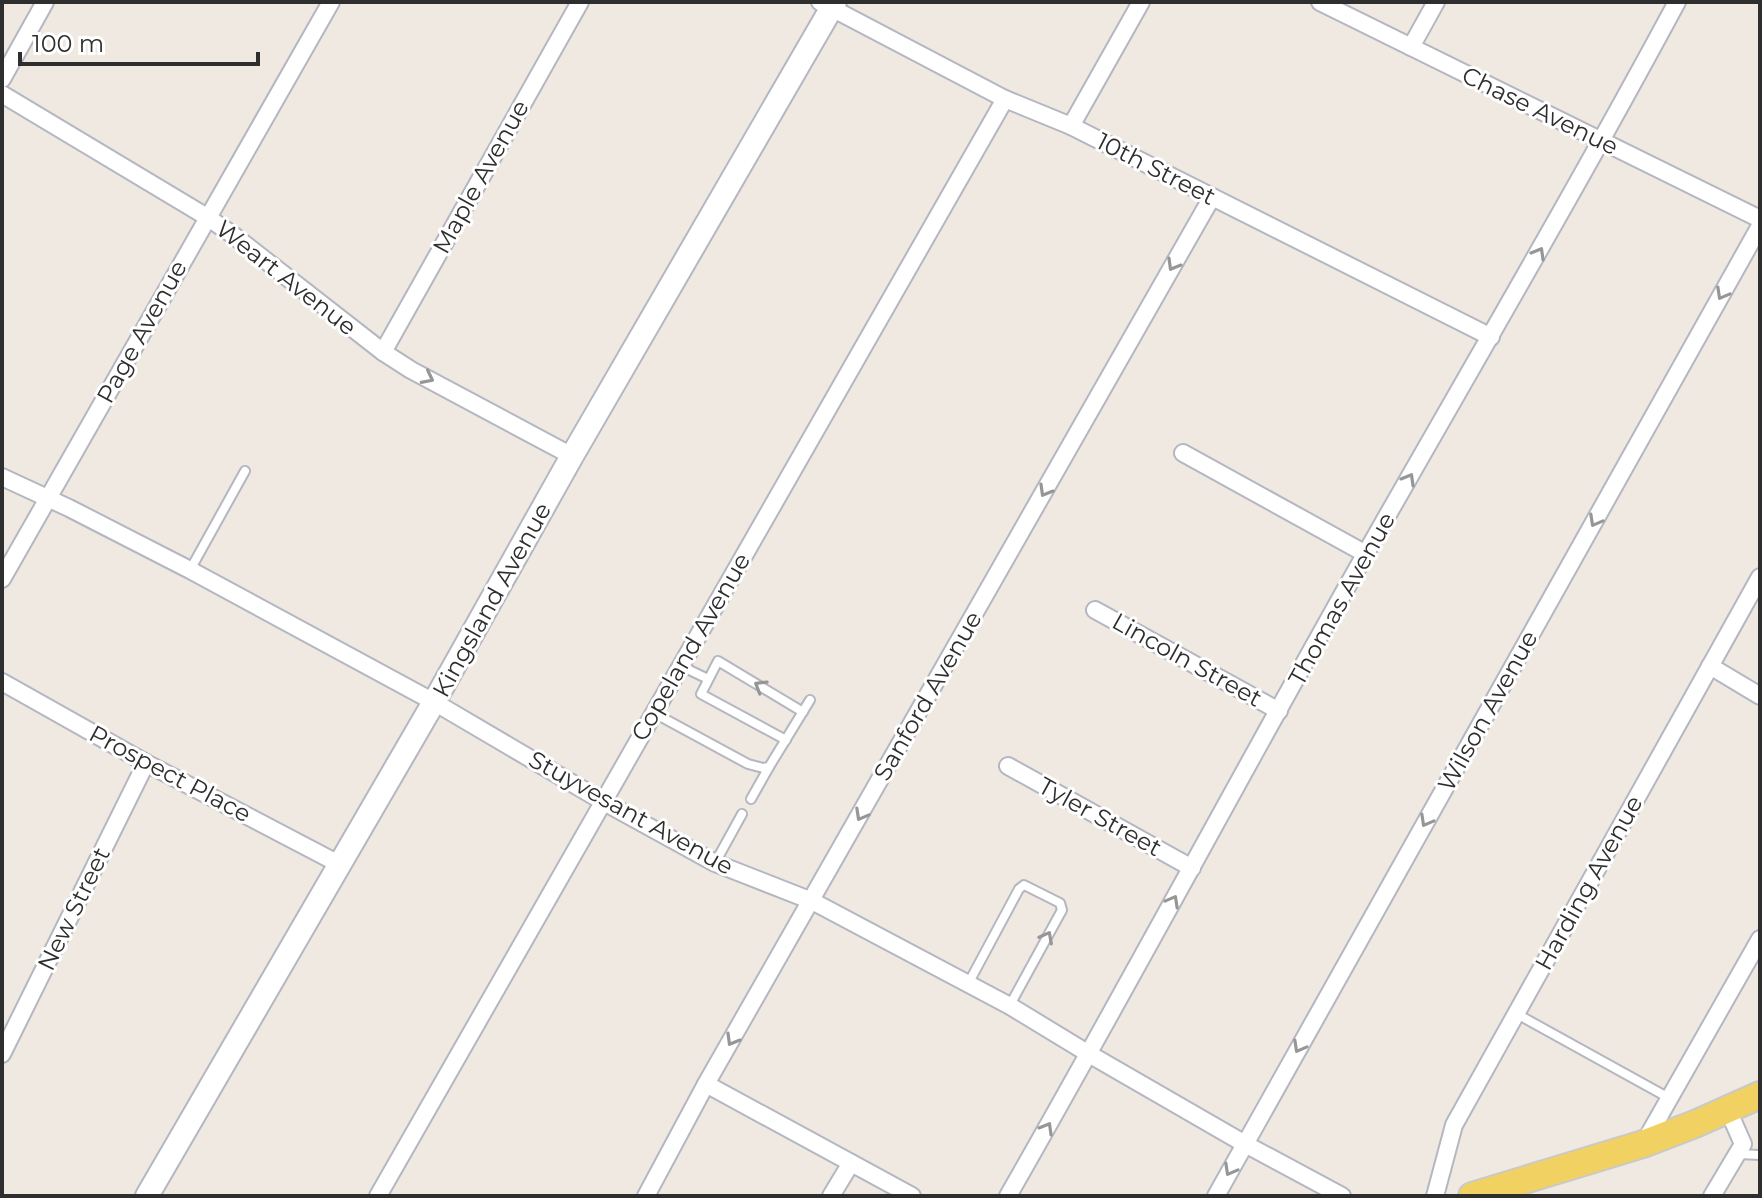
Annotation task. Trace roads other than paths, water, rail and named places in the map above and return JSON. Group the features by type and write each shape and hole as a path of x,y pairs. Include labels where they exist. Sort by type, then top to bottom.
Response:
{"main road":[{"name":"Kingsland Avenue","path":"147,1196 434,702 829,4"},
{"path":"1472,1196 1643,1144 1760,1095"}],"street":[{"path":"2,79 45,2"},
{"name":"Page Avenue","path":"2,579 331,2"},
{"name":"Maple Avenue","path":"383,352 580,2"},
{"path":"1071,126 1141,2"},
{"name":"Chase Avenue","path":"1320,2 1760,219"},
{"path":"1411,47 1436,2"},
{"name":"Thomas Avenue","path":"1008,1196 1366,554 1602,142 1677,2"},
{"name":"10th Street","path":"829,4 1005,99 1071,126 1491,337"},
{"name":"Weart Avenue","path":"2,94 207,217 411,370 572,456"},
{"name":"Copeland Avenue","path":"378,1196 1005,99"},
{"name":"Sanford Avenue","path":"646,1196 706,1084 1212,197"},
{"name":"Wilson Avenue","path":"1216,1196 1760,226"},
{"path":"1183,453 1366,554"},
{"name":"Stuyvesant Avenue","path":"2,477 190,570 434,702 715,863 812,901 1010,1006 1245,1144 1342,1196"},
{"name":"Harding Avenue","path":"1435,1196 1454,1125 1760,577"},
{"name":"Lincoln Street","path":"1095,610 1279,711"},
{"path":"1710,666 1760,696"},
{"name":"Prospect Place","path":"2,682 146,763 339,864"},
{"name":"New Street","path":"2,1054 146,763"},
{"name":"Tyler Street","path":"1008,766 1192,868"},
{"path":"1643,1144 1760,939"},
{"path":"706,1084 912,1196"},
{"path":"1712,1196 1743,1144 1728,1110"},
{"path":"831,1196 851,1163"}],"lane":[{"path":"190,570 245,471"},
{"path":"786,740 701,694 718,661 803,712"},
{"path":"680,665 708,679"},
{"path":"751,799 810,700"},
{"path":"653,713 748,764 769,767"},
{"path":"715,863 742,814"},
{"path":"968,985 1019,889 1024,885 1060,903 1062,910 1010,1006"},
{"path":"1516,1014 1669,1098"},
{"path":"1737,1154 1760,1155"}]}
